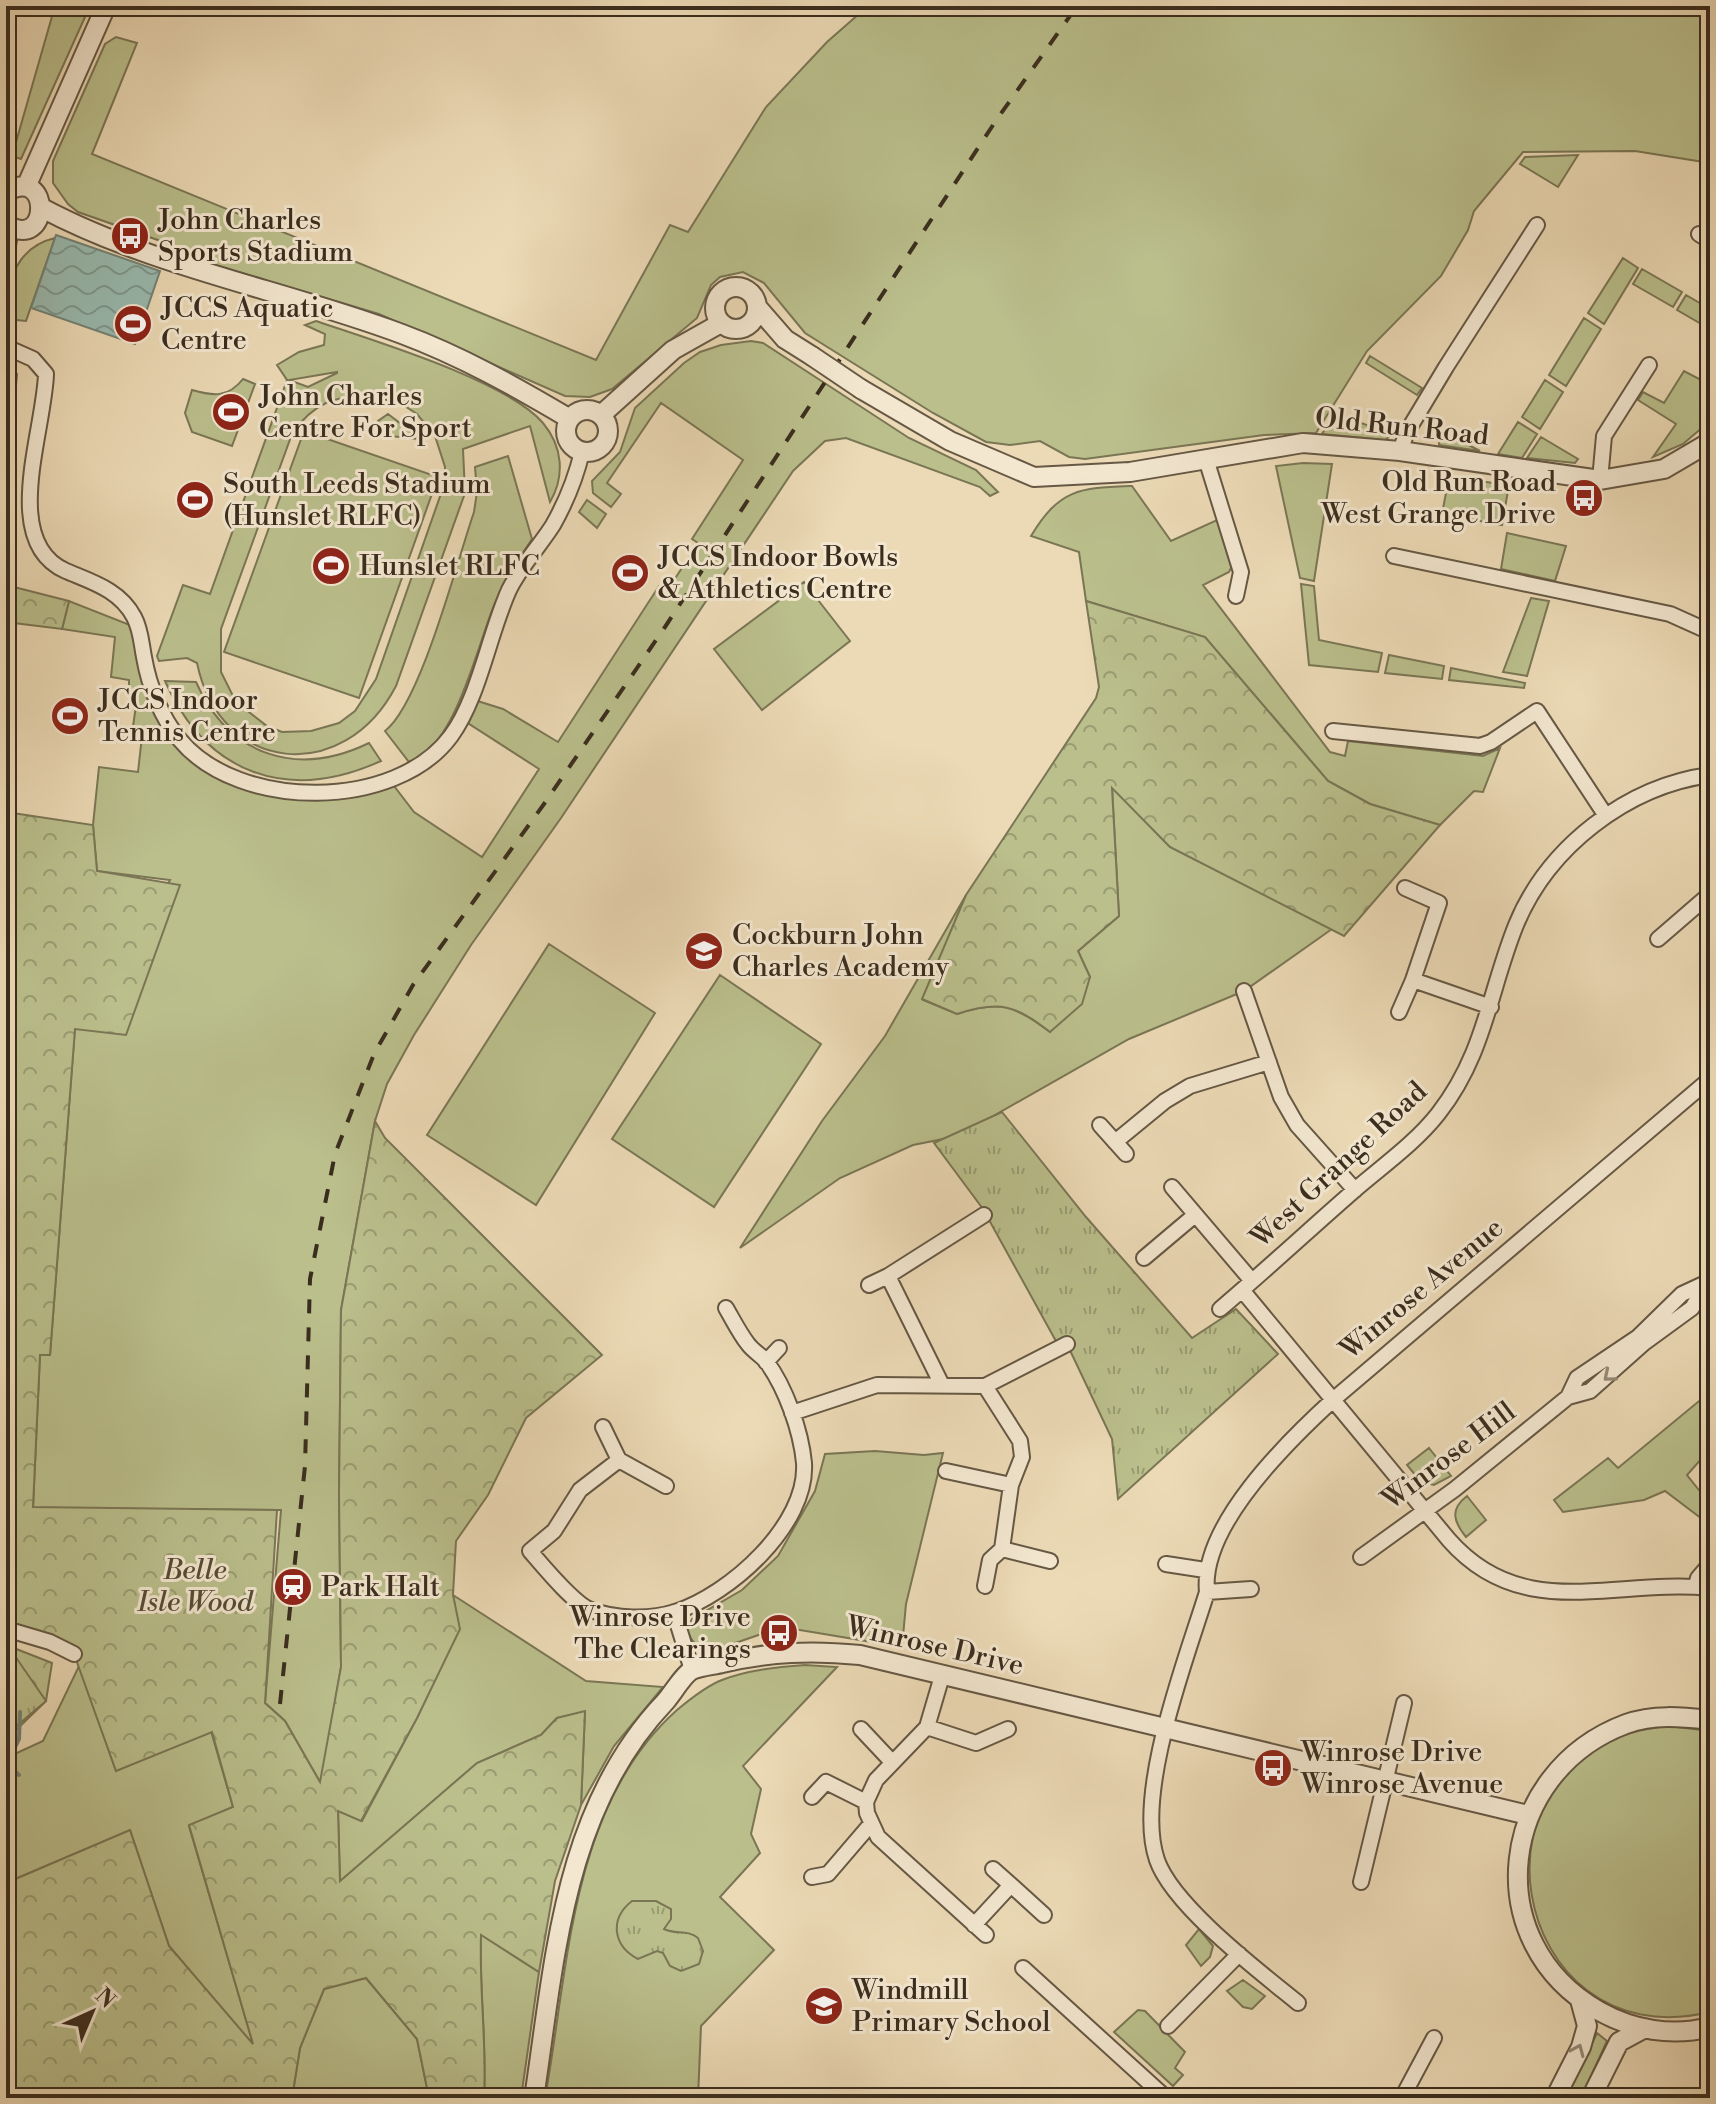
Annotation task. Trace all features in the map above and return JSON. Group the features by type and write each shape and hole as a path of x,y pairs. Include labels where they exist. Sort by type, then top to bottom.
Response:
{"street":[{"path":"26,187 106,6"},
{"path":"6,192 26,187"},
{"path":"6,258 8,226 24,229 33,225 42,208 39,197 26,187"},
{"path":"42,208 123,242 403,334 507,382 570,419"},
{"path":"1400,451 1407,432 1446,367 1537,225"},
{"path":"728,288 748,290 758,308 785,339 744,328 731,329 721,323 715,304 728,288"},
{"path":"744,328 754,320 758,308"},
{"path":"601,415 673,350 721,323"},
{"name":"Old Run Road","path":"785,339 861,389 950,441 1034,477 1109,475 1303,443 1400,451 1600,480 1664,469 1710,442"},
{"path":"6,347 33,359 46,374 22,508 27,535 51,566 125,600 140,629 152,689 181,741 213,767 253,787 313,793 391,782 417,770 451,736 510,588 555,522 572,485 582,452"},
{"path":"1600,480 1604,436 1649,365"},
{"path":"583,411 601,415 609,431 605,443 595,451 582,452 567,438 570,419 583,411"},
{"path":"1206,459 1241,572 1236,596"},
{"path":"1394,556 1670,614 1710,632"},
{"path":"1333,731 1480,746 1537,711 1606,816"},
{"name":"West Grange Road","path":"1220,1309 1436,1117 1469,1067 1517,924 1541,880 1574,842 1606,816 1645,793 1710,775"},
{"path":"1399,1012 1439,903 1405,888"},
{"path":"1658,939 1710,894"},
{"path":"1413,980 1491,1007"},
{"path":"1244,991 1281,1097 1297,1125 1355,1190"},
{"path":"1115,1142 1165,1101 1190,1086 1269,1062"},
{"name":"Winrose Avenue","path":"1205,1570 1238,1504 1275,1453 1334,1399 1710,1079"},
{"path":"1100,1125 1126,1154"},
{"path":"1172,1187 1334,1399 1425,1511 1474,1565 1514,1586 1559,1593 1668,1585 1703,1587 1710,1564"},
{"path":"869,1285 984,1215"},
{"path":"1144,1258 1195,1215"},
{"path":"888,1276 941,1383"},
{"name":"Winrose Hill","path":"1361,1557 1409,1519 1425,1511 1568,1397 1577,1378 1641,1340 1682,1294 1708,1284"},
{"path":"619,1460 580,1490 554,1531 525,1556 588,1610 629,1618 674,1612 715,1593 743,1573 787,1519 804,1466 792,1413 766,1362 748,1344 726,1308"},
{"path":"792,1413 877,1385 941,1383 985,1386 1067,1344"},
{"path":"766,1362 779,1348"},
{"path":"985,1386 1020,1441 1022,1457 1011,1485 1002,1549 990,1560 985,1586"},
{"path":"603,1427 619,1460 666,1486"},
{"path":"946,1471 1011,1485"},
{"path":"1002,1549 1050,1561"},
{"path":"1166,1564 1205,1570 1207,1592 1166,1728 1151,1831 1158,1862 1193,1910 1239,1954 1298,2003"},
{"path":"1207,1592 1251,1589"},
{"path":"534,2098 558,1937 584,1835 624,1754 692,1670 674,1612"},
{"path":"6,1629 50,1642 74,1654"},
{"name":"Winrose Drive","path":"692,1670 771,1652 823,1650 860,1655 1528,1815"},
{"path":"942,1676 927,1727 876,1780 866,1802 870,1825 878,1837 980,1930 1011,1885"},
{"path":"1361,1882 1404,1703"},
{"path":"1710,1720 1670,1716 1629,1723 1594,1738 1564,1761 1544,1786 1528,1815 1519,1847 1517,1880 1529,1934 1550,1971 1580,2000 1617,2021 1643,2029 1692,2031 1710,2027"},
{"path":"927,1727 976,1743 1008,1729"},
{"path":"861,1729 892,1762"},
{"path":"812,1797 826,1782 866,1802"},
{"path":"812,1877 828,1874 870,1825"},
{"path":"993,1869 1044,1915"},
{"path":"1168,2026 1239,1954"},
{"path":"1023,1968 1166,2098"},
{"path":"1555,2098 1581,2047 1587,2026 1580,2000"},
{"path":"1591,2098 1619,2042 1643,2029"},
{"path":"1402,2098 1434,2038"}],"green space":[{"path":"55,6 90,6 21,159 12,156"},
{"path":"868,6 1710,6 1710,163 1635,151 1523,152 1474,211 1468,230 1441,276 1367,351 1316,433 1264,435 1085,459 1069,457 1040,441 1010,445 986,442 933,413 805,333 764,283 743,272 720,277 711,285 697,318 612,389 590,397 565,396 379,314 211,264 172,245 78,212 53,183 53,161 105,44 116,37 137,43 92,154 596,360 670,225 688,232 766,107 827,42"},
{"path":"1578,155 1558,187 1520,164 1525,157"},
{"path":"55,238 26,321 6,319 11,280 22,258 31,249"},
{"path":"1623,258 1638,268 1604,324 1588,313"},
{"path":"1642,269 1682,292 1673,307 1633,284"},
{"path":"1686,295 1710,309 1710,329 1677,310"},
{"path":"1584,318 1601,329 1566,386 1549,375"},
{"path":"316,321 369,339 436,363 500,392 525,407 550,432 558,452 560,472 550,502 530,426 463,449 465,493 396,686 373,718 346,740 316,752 286,754 256,745 230,727 210,700 197,663 187,658 159,661 157,656 183,585 210,594 287,380 277,365 299,352 324,345 325,334 305,325","holes":["337,372 308,387 289,380","371,395 403,405 417,414 435,436 445,467 444,485 376,679 355,711 339,723 311,731 282,732 267,726 236,702 221,672 221,629 292,434 308,415 326,403 346,397"]},
{"path":"751,341 763,343 909,438 976,470 998,492 990,496 980,487 846,438 825,441 793,471 561,818 471,945 387,1084 375,1121 341,1310 341,1667 321,1784 285,1721 265,1703 281,1510 33,1508 40,1354 50,1355 75,1028 170,880 97,871 93,825 99,767 138,772 142,736 132,734 137,698 129,696 129,680 111,677 115,637 62,629 69,601 140,629 164,715 213,767 313,793 391,782 414,812 482,857 539,769 460,718 468,698 503,709 558,742 659,586 667,591 698,543 692,539 743,460 661,403 607,483 621,494 611,507 593,493 592,481 620,452 635,408 684,363 700,352 721,345"},
{"path":"1370,356 1422,388 1417,395 1366,363"},
{"path":"1710,362 1710,421 1683,444 1653,457 1676,424 1638,400 1643,392 1664,403 1684,371 1699,379"},
{"path":"6,371 17,374 9,464 12,519 6,577"},
{"path":"243,379 255,384 232,446 192,432 185,413 192,390 220,394 232,390"},
{"path":"1545,380 1563,392 1540,429 1522,417"},
{"path":"388,414 417,439 382,435 378,421"},
{"path":"1335,414 1393,434 1385,440 1322,434"},
{"path":"1518,422 1537,434 1522,458 1498,454"},
{"path":"1440,430 1480,451 1439,445"},
{"path":"304,431 438,477 359,698 224,652"},
{"path":"1541,437 1578,459 1575,463 1527,458"},
{"path":"508,456 532,539 495,603 452,717 440,737 425,753 409,762 385,731 412,692 437,629 474,512 477,492 475,467"},
{"path":"1332,464 1314,581 1300,578 1276,466"},
{"path":"1449,477 1509,485 1502,525 1442,514"},
{"path":"1132,486 1171,541 1217,520 1232,566 1229,572 1203,585 1330,752 1345,756 1348,741 1483,756 1500,748 1483,792 1474,791 1440,825 1370,804 1328,781 1205,637 1086,601 1079,552 1031,536 1052,508 1073,494 1098,488"},
{"path":"587,500 606,514 597,528 579,512"},
{"path":"1507,533 1566,546 1555,581 1501,569"},
{"path":"804,582 850,641 762,710 714,649"},
{"path":"1301,584 1314,586 1319,640 1382,653 1378,672 1309,665"},
{"path":"6,585 69,601 62,629 6,622"},
{"path":"1531,598 1549,601 1527,676 1503,672"},
{"path":"1086,601 1205,637 1328,781 1370,804 1440,825 1344,936 1170,847 1112,788 1119,916 1078,951 1090,977 1082,1004 1050,1032 1017,1011 996,1006 957,1014 922,999 966,895 1096,698 1099,687"},
{"path":"1389,655 1444,666 1442,679 1385,673"},
{"path":"1451,668 1525,683 1524,688 1449,680"},
{"path":"165,681 196,682 227,728 246,743 268,753 291,759 316,759 369,743 381,761 347,773 314,779 283,779 254,772 227,759 203,739 183,713"},
{"path":"1112,787 1170,847 1332,929 1244,991 1129,1039 958,1136 913,1145 840,1178 740,1248 822,1121 885,1036 966,895 923,1000 957,1014 984,1007 1006,1008 1027,1016 1050,1032 1090,977 1078,951 1119,916"},
{"name":"Belle Isle Wood","path":"6,812 93,825 97,871 180,885 126,1035 75,1029 50,1355 40,1355 33,1507 277,1510 265,1703 285,1721 320,1782 341,1667 341,1310 375,1121 385,1138 602,1355 526,1418 488,1495 456,1541 453,1595 460,1629 417,1718 361,1821 338,1811 340,1881 477,1763 541,1735 557,1718 585,1711 581,1805 555,1881 539,1972 481,1935 484,2098 429,2098 417,2039 366,1978 324,1989 300,2048 292,2098 6,2098 6,1883 130,1830 169,1946 253,2044 189,1825 233,1807 212,1732 116,1771 74,1654 6,1629"},
{"path":"549,944 655,1013 536,1205 427,1135"},
{"path":"720,975 821,1044 714,1207 612,1139"},
{"path":"1002,1112 1086,1217 1192,1338 1236,1309 1278,1354 1118,1499 1112,1439 1067,1344 1057,1343 983,1209 934,1143"},
{"path":"1710,1392 1710,1449 1687,1475 1710,1504 1710,1525 1665,1491 1644,1500 1563,1512 1554,1500 1608,1458 1618,1468"},
{"path":"1429,1448 1451,1476 1434,1485 1420,1481 1407,1465"},
{"path":"875,1451 924,1455 943,1453 906,1604 902,1647 782,1627 715,1650 694,1642 687,1629 692,1619 742,1590 778,1556 815,1491 825,1454"},
{"path":"1467,1496 1486,1520 1466,1537 1455,1515"},
{"path":"453,1595 586,1681 663,1687 614,1746 581,1805 585,1712 557,1718 541,1735 477,1763 340,1882 338,1810 362,1821 417,1718 459,1629"},
{"path":"6,1643 46,1701 6,1735"},
{"path":"6,1645 52,1663 46,1701 13,1733 6,1756"},
{"path":"805,1665 837,1667 743,1766 761,1789 751,1834 760,1853 720,1897 774,1950 701,2026 698,2098 545,2098 580,1890 595,1840 615,1792 642,1749 677,1710 704,1689 742,1674"},
{"path":"79,1666 116,1771 211,1731 233,1807 189,1826 254,2047 169,1946 130,1830 6,1883 6,1758 43,1741"},
{"path":"1669,1726 1710,1731 1710,2012 1641,2015 1587,1991 1550,1948 1532,1894 1533,1838 1555,1786 1600,1746"},
{"path":"632,1901 656,1901 671,1909 671,1919 664,1929 698,1938 703,1951 699,1964 681,1971 670,1966 663,1953 657,1951 638,1959 630,1954 619,1940 617,1924"},
{"path":"1199,1929 1213,1946 1210,1957 1201,1966 1186,1945"},
{"path":"481,1934 539,1972 521,2098 484,2098"},
{"path":"366,1978 417,2039 429,2098 292,2098 300,2048 324,1989"},
{"path":"1243,1980 1265,1996 1252,2009 1243,2007 1227,1991"},
{"path":"1138,2010 1145,2011 1185,2052 1175,2068 1183,2075 1173,2086 1114,2032"},
{"path":"1597,2033 1607,2041 1581,2098 1565,2098"}],"water":[{"path":"56,235 160,271 135,344 31,308"}],"waterway":[{"path":"6,1765 19,1739 20,1712"},
{"path":"7,1764 19,1775"}],"railway":[{"path":"280,1704 305,1466 310,1279 335,1154 374,1054 413,985 544,804 665,627 995,122 1077,6"}],"place":[{"name":"John Charles Sports Stadium","path":"130,236"},
{"name":"JCCS Aquatic Centre","path":"133,324"},
{"name":"John Charles Centre For Sport","path":"231,412"},
{"name":"Old Run Road West Grange Drive","path":"1584,498"},
{"name":"South Leeds Stadium (Hunslet RLFC)","path":"195,500"},
{"name":"Hunslet RLFC","path":"331,566"},
{"name":"JCCS Indoor Bowls & Athletics Centre","path":"630,573"},
{"name":"JCCS Indoor Tennis Centre","path":"70,716"},
{"name":"Cockburn John Charles Academy","path":"704,951"},
{"name":"Park Halt","path":"293,1587"},
{"name":"Winrose Drive The Clearings","path":"779,1633"},
{"name":"Winrose Drive Winrose Avenue","path":"1273,1768"},
{"name":"Windmill Primary School","path":"824,2006"}]}
